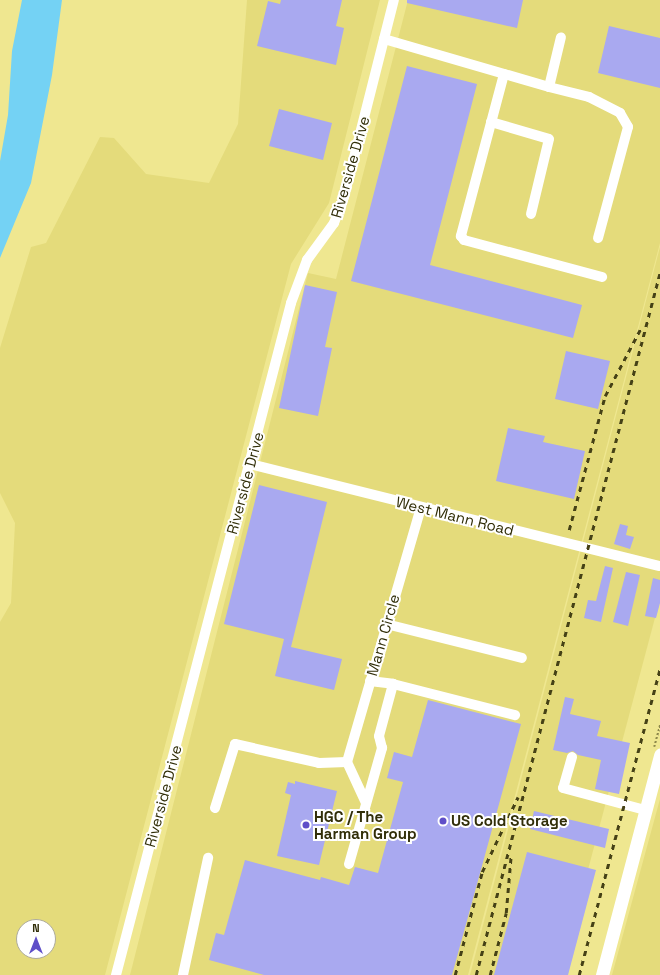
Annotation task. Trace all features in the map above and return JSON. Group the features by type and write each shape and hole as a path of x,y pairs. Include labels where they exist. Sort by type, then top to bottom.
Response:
{"main road":[{"path":"602,975 660,755"}],"street":[{"name":"Riverside Drive","path":"116,975 291,303 307,260 334,223 344,196 394,0"},
{"path":"549,87 562,37"},
{"path":"384,39 589,98 620,113 628,127 598,238"},
{"path":"504,74 462,236 464,240 602,277"},
{"path":"491,122 549,139 530,214"},
{"name":"West Mann Road","path":"250,464 421,508 660,566"},
{"name":"Mann Circle","path":"347,762 421,508"},
{"path":"386,624 522,658"},
{"path":"370,681 393,684 515,715"},
{"path":"349,864 382,748 378,736 393,684"},
{"path":"215,808 235,744 319,763 347,762 366,803"},
{"path":"572,757 563,788 645,810"},
{"path":"183,975 208,858"}],"shaded area":[{"path":"247,0 380,0 329,203 291,264 105,975 0,975 0,622 11,603 15,523 0,493 0,348 31,247 46,243 100,137 114,138 146,174 209,183 238,124"},
{"path":"408,0 660,0 660,243 468,975 130,975 308,273 336,279"},
{"path":"660,247 660,599 560,975 470,975"},
{"path":"660,799 660,975 612,975"}],"water":[{"path":"22,0 62,0 52,75 31,183 0,258 0,161 8,115 12,51"}],"building":[{"path":"281,0 342,0 336,26 344,28 336,65 257,46 268,1 280,4"},
{"path":"407,0 523,0 517,28 407,3"},
{"path":"609,26 660,38 660,88 598,73"},
{"path":"407,66 477,84 430,265 582,305 573,338 351,281"},
{"path":"279,109 332,123 323,160 269,146"},
{"path":"305,285 337,292 325,347 332,348 318,416 279,408"},
{"path":"566,351 610,361 598,409 555,399"},
{"path":"508,428 545,436 543,442 585,451 574,499 496,481"},
{"path":"259,485 327,502 291,647 342,659 334,690 275,676 284,639 224,624"},
{"path":"620,524 628,526 626,535 634,537 630,549 614,544"},
{"path":"605,566 613,568 601,622 584,618 588,600 596,601"},
{"path":"626,572 640,575 628,626 613,622"},
{"path":"653,578 660,580 660,603 656,618 645,616"},
{"path":"565,697 574,699 570,714 601,721 597,736 630,743 619,794 595,789 601,760 578,755 573,751 567,753 553,750"},
{"name":"US Cold Storage","path":"428,700 521,724 452,975 264,975 209,960 216,933 224,935 245,860 320,880 321,877 349,885 355,867 378,873 403,782 387,778 394,752 412,757"},
{"name":"HGC / The Harman Group","path":"295,781 337,791 319,865 277,856 291,795 285,793 288,782 295,784"},
{"path":"534,811 609,829 605,848 530,829"},
{"path":"527,852 596,870 568,975 494,975"}],"railway":[{"path":"476,975 660,272"},
{"path":"569,530 605,396 641,328"},
{"path":"579,975 660,668"},
{"path":"455,975 482,872 518,797"},
{"path":"490,975 506,913 511,855"}],"place":[{"name":"US Cold Storage","path":"443,821"},
{"name":"HGC / The Harman Group","path":"306,825"}]}
